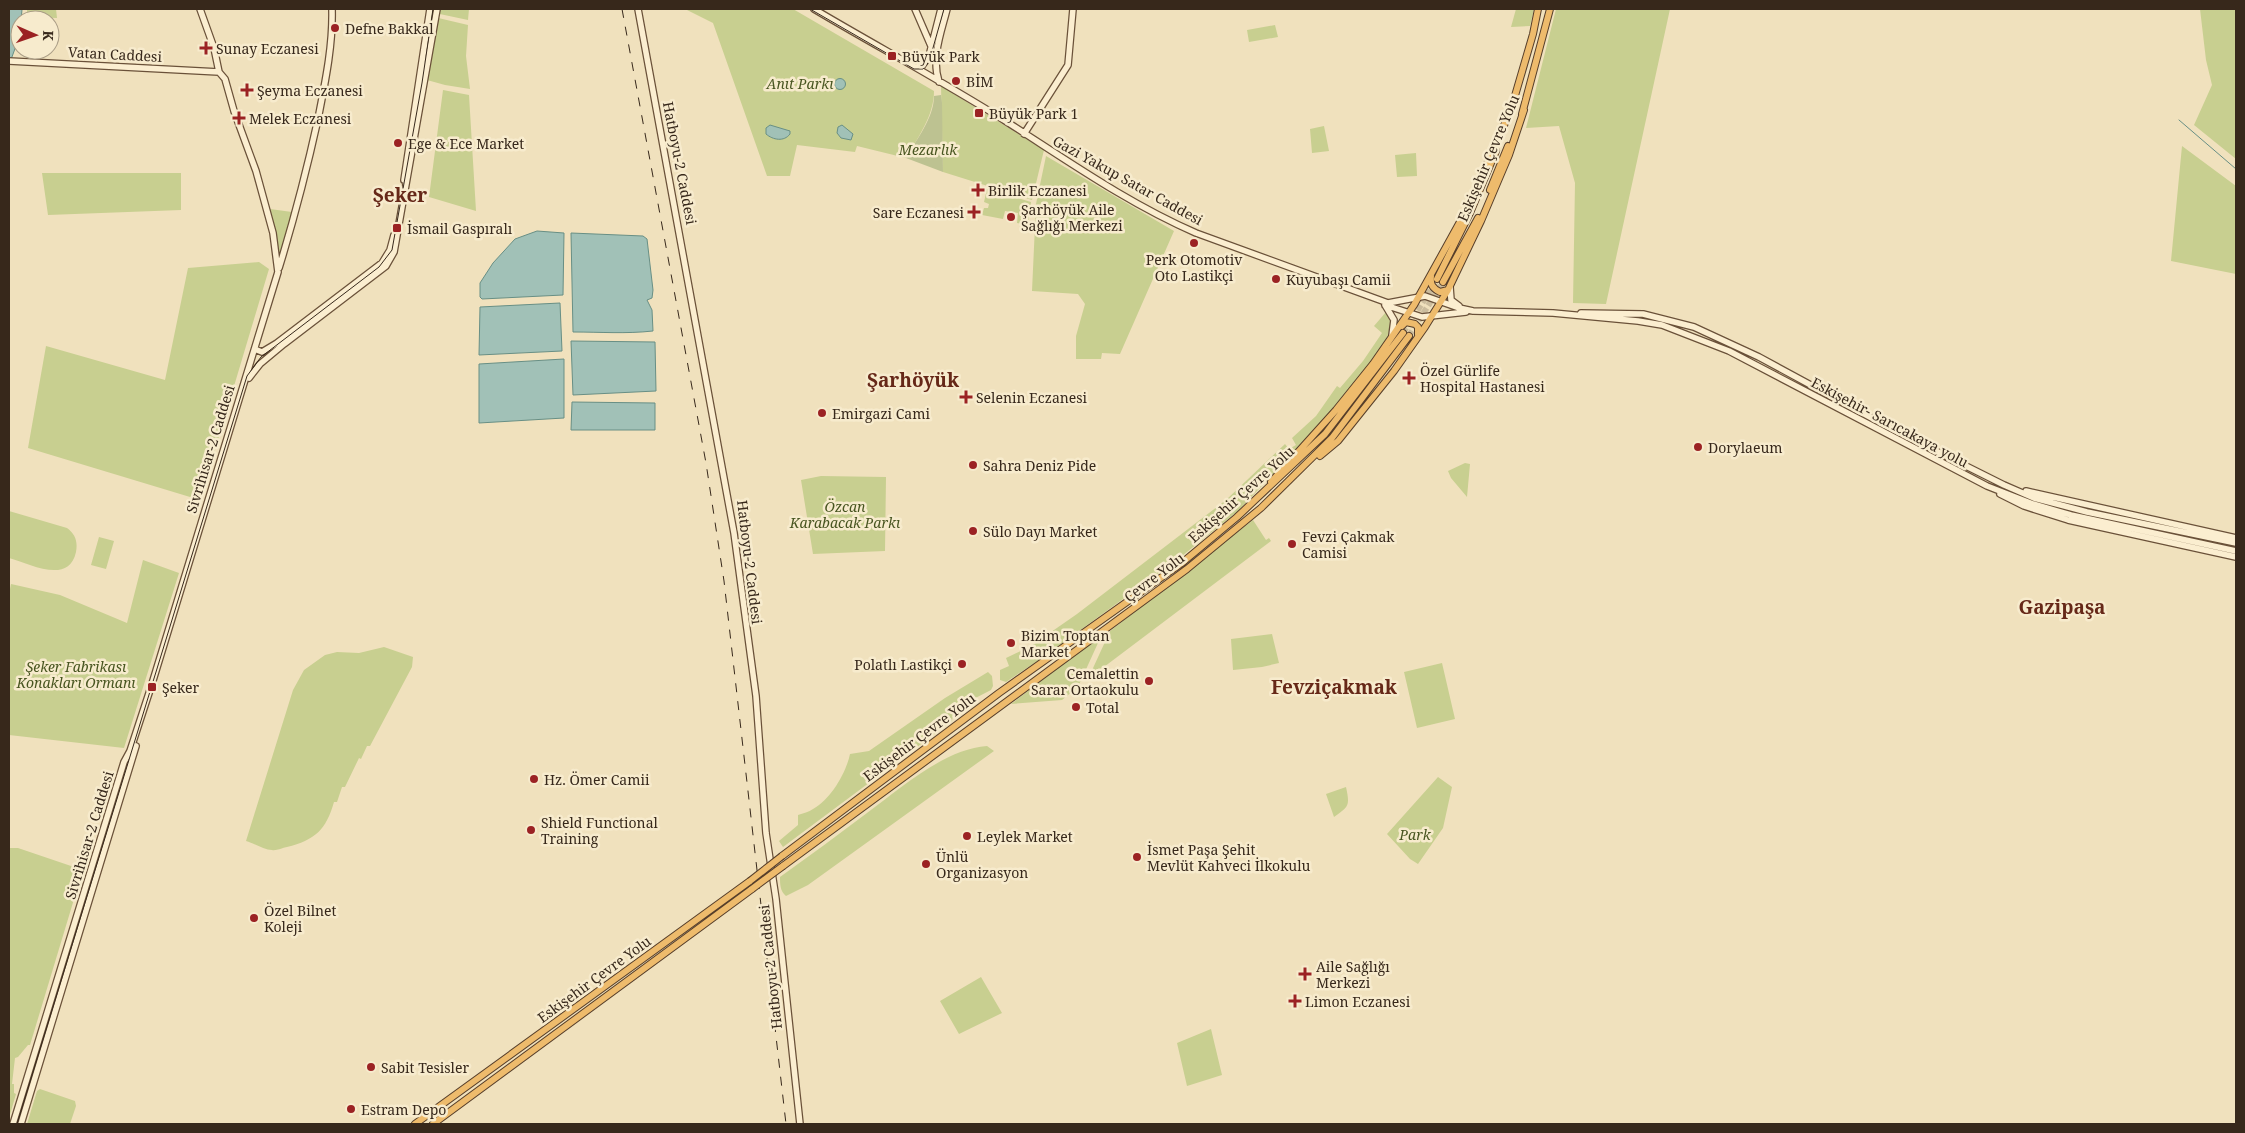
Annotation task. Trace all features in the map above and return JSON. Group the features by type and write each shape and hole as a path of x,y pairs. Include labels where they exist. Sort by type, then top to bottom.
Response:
{"highway":[{"name":"Eskişehir Çevre Yolu","path":"1437,279 1513,105 1534,34 1538,9"},
{"name":"Eskişehir Çevre Yolu","path":"1437,279 1478,218 1524,110 1550,9"},
{"path":"1288,483 1338,441 1425,328 1449,287 1506,164 1524,110"},
{"path":"1437,279 1430,282 1432,287 1440,292 1449,287"},
{"path":"1259,498 1336,410 1391,339 1403,333 1409,313 1419,296 1437,279"},
{"path":"1403,333 1406,322 1415,324 1419,332 1415,341"},
{"name":"Eskişehir Çevre Yolu","path":"415,1124 750,881 999,693 1183,562 1259,498 1325,434 1403,333"},
{"name":"Çevre Yolu","path":"996,708 1187,569 1244,523 1288,483 1332,438 1403,333"},
{"name":"Eskişehir Çevre Yolu","path":"433,1124 996,708"}],"main road":[{"path":"200,9 214,48 219,72 225,79 234,111 256,171 273,233 278,272"},
{"path":"278,272 296,212 321,104 333,32 332,9"},
{"path":"256,350 262,352 277,344 382,263 387,257 395,232 402,195 430,9"},
{"path":"249,378 260,364 284,344 386,266 394,252 437,9"},
{"name":"Hatboyu-2 Caddesi","path":"638,9 676,208 734,533 756,696 766,833 776,899 800,1124"},
{"name":"Gazi Yakup Satar Caddesi","path":"809,9 1009,126 1065,163 1175,227 1419,316 1472,310"},
{"name":"Gazi Yakup Satar Caddesi","path":"814,9 938,80 1024,134 1177,225 1388,304 1419,296 1431,297 1439,304"},
{"path":"915,9 931,46"},
{"path":"914,67 918,68 925,63 941,9"},
{"path":"941,86 935,65 936,50 947,9"},
{"path":"1024,134 1068,65 1073,9"},
{"name":"Vatan Caddesi","path":"12,61 219,72"},
{"name":"Sivrihisar-2 Caddesi","path":"21,1124 249,378 278,272"},
{"name":"Sivrihisar-2 Caddesi","path":"13,1124 124,762 130,751 142,714 278,272"},
{"path":"1449,287 1451,300 1460,307 1472,310"},
{"path":"1439,304 1472,310"},
{"path":"1385,305 1394,320 1391,339"},
{"path":"1414,305 1414,311 1419,316"},
{"name":"Eskişehir- Sarıcakaya yolu","path":"1472,310 1643,314 1694,327 1759,357 1892,429 2004,486 2034,498 2087,512 2236,543"},
{"name":"Eskişehir- Sarıcakaya yolu","path":"1536,312 1638,321 1662,325 1687,333 1736,355 1987,486 2033,504 2071,514 2236,551"},
{"path":"1425,328 1434,319 1448,314"},
{"path":"1987,486 2024,506 2068,520 2236,557"},
{"path":"2004,486 2090,507 2236,538"}],"green space":[{"path":"56,9 56,10 27,10"},
{"path":"436,9 469,9 468,20 435,13"},
{"name":"Anıt Parkı","path":"685,9 793,9 934,91 928,118 906,158 857,146 855,152 797,145 790,176 767,176 713,23"},
{"path":"1516,9 1534,9 1530,26 1511,27"},
{"path":"1556,9 1670,9 1606,304 1573,303 1575,183 1559,126 1526,128"},
{"path":"2200,9 2236,9 2236,159 2194,125 2212,85 2206,60"},
{"path":"434,17 468,25 466,56 470,89 427,80"},
{"path":"1275,25 1278,37 1249,42 1247,30"},
{"path":"941,86 1044,150 1032,200 943,172"},
{"path":"443,90 469,95 476,211 429,197"},
{"name":"Mezarlık","path":"941,95 943,172 906,158 928,121 934,96"},
{"path":"1324,126 1329,151 1312,153 1310,129"},
{"path":"2182,146 2236,186 2236,274 2171,261"},
{"path":"1416,153 1417,176 1397,177 1395,155"},
{"path":"1046,156 1174,231 1120,354 1102,353 1101,359 1076,359 1076,336 1085,304 1078,294 1032,291 1036,204"},
{"path":"42,173 181,173 181,210 48,215"},
{"path":"987,189 1031,202 1028,225 1017,223 1018,213 1005,211 1003,219 982,215 984,208 988,208 989,204 984,202"},
{"path":"270,209 292,212 280,255"},
{"path":"259,262 269,269 200,500 28,448 46,346 165,380 188,268"},
{"path":"1386,312 1393,326 1385,344 1315,430 1238,511 1182,556 1042,658 1006,682 1000,680 1000,670 1009,666 1006,658 1031,646 1077,614 1226,500 1285,444 1289,449 1296,445 1292,438 1316,416 1337,386 1340,388 1363,361 1382,333 1374,326"},
{"path":"1465,463 1470,464 1467,497 1451,478 1448,471"},
{"name":"Özcan Karabacak Parkı","path":"821,476 886,477 885,551 813,554 801,480"},
{"path":"9,511 67,528 74,535 77,544 72,562 66,568 48,570 9,558"},
{"path":"1253,520 1266,540 1269,538 1271,541 1088,679 1110,631"},
{"path":"99,537 114,541 106,569 91,565"},
{"name":"Şeker Fabrikası Konakları Ormanı","path":"143,560 179,573 124,748 9,735 9,594 11,584 60,595 127,623"},
{"path":"1272,634 1279,663 1233,670 1231,639"},
{"path":"1096,639 1098,643 1078,687 1062,700 1011,704"},
{"path":"384,647 413,657 412,667 370,746 367,746 361,759 359,758 345,787 342,787 337,802 334,802 323,827 305,841 277,850 266,849 246,841 293,690 304,670 325,655 337,652 359,653"},
{"path":"1442,663 1455,719 1417,728 1404,672"},
{"path":"988,672 992,676 993,686 991,690 954,709 952,721 783,847 779,841 798,825 798,815 820,805 832,792 845,769 850,754 869,751 945,698"},
{"path":"987,746 994,751 808,885 786,896 784,894 780,877 908,782 955,754"},
{"name":"Park","path":"1438,777 1452,787 1443,828 1418,864 1410,859 1387,834"},
{"path":"1346,787 1347,805 1334,817 1326,794"},
{"path":"9,848 18,848 74,867 81,876 30,1045 15,1058 12,1084 14,1084 14,1093 16,1094 9,1118"},
{"path":"981,977 1002,1013 959,1034 940,1001"},
{"path":"1211,1029 1222,1075 1187,1086 1177,1043"},
{"path":"40,1089 75,1101 76,1106 70,1124 27,1124 37,1091"}],"water":[{"path":"10,9 22,9 10,10 11,60 9,65"},
{"path":"840,78 846,84 840,90 834,84"},
{"path":"770,125 790,131 790,134 782,139 772,138 766,134 766,128"},
{"path":"842,125 853,134 851,140 841,138 837,133 838,127"},
{"path":"537,231 564,233 563,295 482,299 480,297 480,283 493,263 515,239"},
{"path":"571,233 643,236 647,239 653,290 652,298 647,300 652,310 653,331 623,333 573,332"},
{"path":"560,303 562,351 479,355 480,307"},
{"path":"571,341 655,342 656,391 573,395"},
{"path":"564,359 564,418 479,423 479,364"},
{"path":"572,402 655,403 655,430 571,430"}],"waterway":[{"path":"9,32 11,9"},
{"path":"2179,120 2236,169"}],"tunnel":[{"path":"1409,336 1443,282"},
{"path":"1403,333 1435,283"}],"tram line":[{"path":"17,1124 247,376 261,357 379,267 392,250 422,83 433,9"},
{"path":"810,9 914,69 923,69 929,62 944,9"}],"railway":[{"path":"622,9 706,463 724,581 786,1124"}],"place":[{"name":"Defne Bakkal","path":"335,28"},
{"name":"Sunay Eczanesi","path":"206,48"},
{"name":"Büyük Park","path":"892,56"},
{"name":"BİM","path":"956,81"},
{"name":"Şeyma Eczanesi","path":"247,90"},
{"name":"Büyük Park 1","path":"979,113"},
{"name":"Melek Eczanesi","path":"239,118"},
{"name":"Ege & Ece Market","path":"398,143"},
{"name":"Birlik Eczanesi","path":"978,190"},
{"name":"Sare Eczanesi","path":"974,212"},
{"name":"Şarhöyük Aile Sağlığı Merkezi","path":"1011,217"},
{"name":"İsmail Gaspıralı","path":"397,228"},
{"name":"Perk Otomotiv Oto Lastikçi","path":"1194,243"},
{"name":"Kuyubaşı Camii","path":"1276,279"},
{"name":"Özel Gürlife Hospital Hastanesi","path":"1409,378"},
{"name":"Selenin Eczanesi","path":"966,397"},
{"name":"Emirgazi Cami","path":"822,413"},
{"name":"Dorylaeum","path":"1698,447"},
{"name":"Sahra Deniz Pide","path":"973,465"},
{"name":"Sülo Dayı Market","path":"973,531"},
{"name":"Fevzi Çakmak Camisi","path":"1292,544"},
{"name":"Bizim Toptan Market","path":"1011,643"},
{"name":"Polatlı Lastikçi","path":"962,664"},
{"name":"Cemalettin Sarar Ortaokulu","path":"1149,681"},
{"name":"Şeker","path":"152,687"},
{"name":"Total","path":"1076,707"},
{"name":"Hz. Ömer Camii","path":"534,779"},
{"name":"Shield Functional Training","path":"531,830"},
{"name":"Leylek Market","path":"967,836"},
{"name":"İsmet Paşa Şehit Mevlüt Kahveci İlkokulu","path":"1137,857"},
{"name":"Ünlü Organizasyon","path":"926,864"},
{"name":"Özel Bilnet Koleji","path":"254,918"},
{"name":"Aile Sağlığı Merkezi","path":"1305,974"},
{"name":"Limon Eczanesi","path":"1295,1001"},
{"name":"Sabit Tesisler","path":"371,1067"},
{"name":"Estram Depo","path":"351,1109"}],"district":[{"name":"Şeker","path":"400,195"},
{"name":"Şarhöyük","path":"913,380"},
{"name":"Gazipaşa","path":"2062,607"},
{"name":"Fevziçakmak","path":"1334,687"}]}
